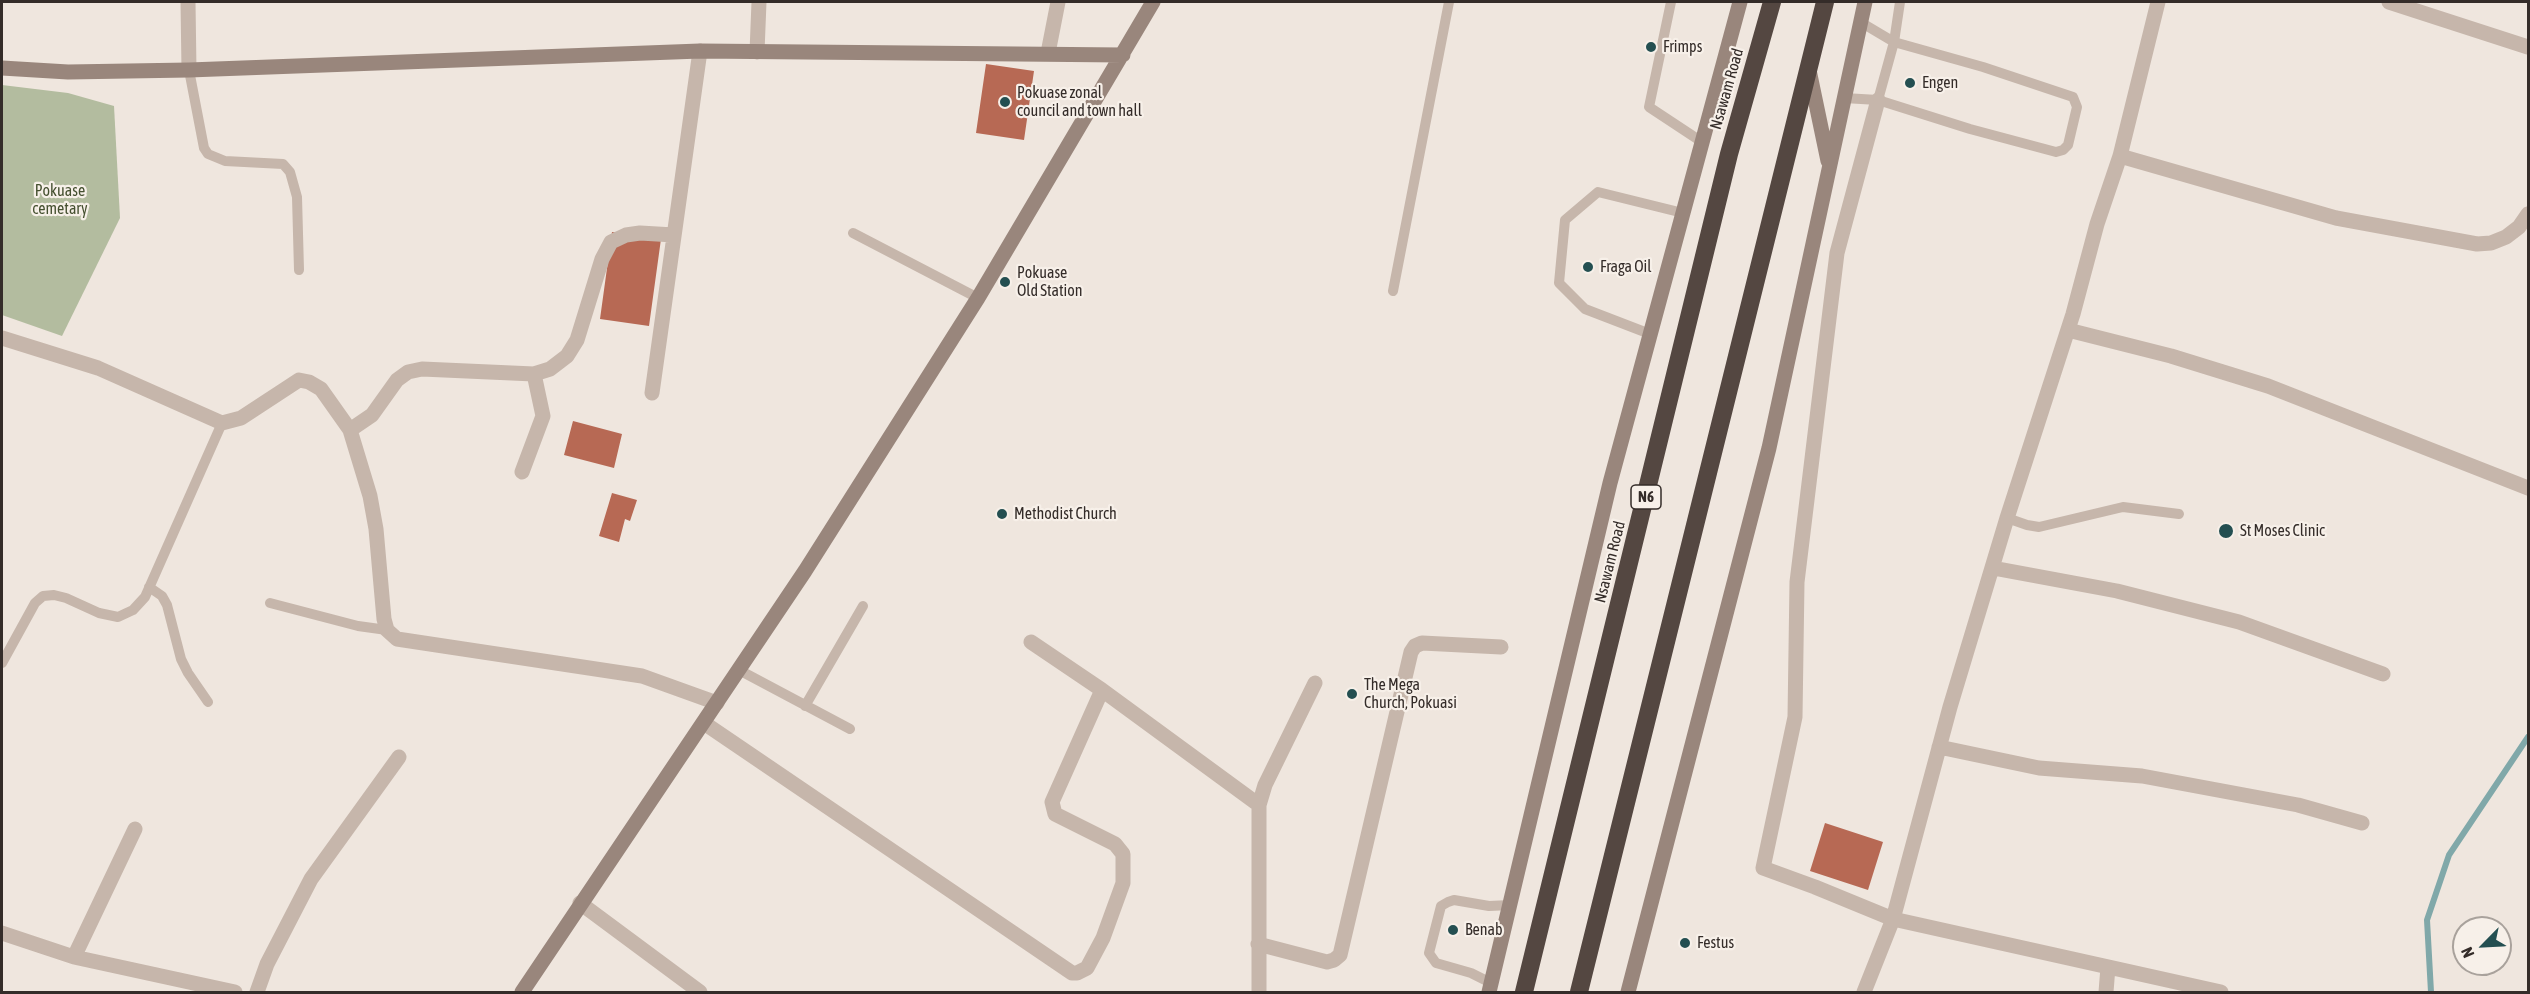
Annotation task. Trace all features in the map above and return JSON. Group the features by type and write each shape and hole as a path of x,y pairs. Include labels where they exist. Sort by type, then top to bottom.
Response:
{"highway":[{"name":"Nsawam Road","path":"1524,993 1729,154 1772,2"},
{"path":"1579,993 1825,2"}],"street":[{"path":"188,2 189,70"},
{"path":"757,52 759,2"},
{"path":"1048,53 1058,2"},
{"path":"522,993 580,903 805,571 978,298 1153,2"},
{"path":"1490,988 1610,483 1740,2"},
{"path":"1628,993 1769,448 1865,2"},
{"path":"1864,993 1893,919 1939,747 2007,518 2068,330 2097,224 2120,156 2158,2"},
{"path":"2393,2 2529,47"},
{"path":"652,393 700,51"},
{"path":"2,68 68,72 189,70 700,51 1123,55"},
{"path":"1809,70 1830,167"},
{"path":"1878,100 1837,253 1797,582 1795,717 1762,868 1893,919 2221,993"},
{"path":"2120,156 2336,218 2477,244 2491,243 2506,237 2519,227 2529,214"},
{"path":"350,430 372,415 397,380 408,372 422,369 534,374 550,369 567,356 577,340 602,259 610,242 626,235 640,233 674,235"},
{"path":"2068,330 2171,356 2268,386 2529,488"},
{"path":"2,338 98,368 222,423 241,418 299,380 309,382 321,390 350,430 370,496 376,530 384,619 387,630 397,639 642,676 717,703"},
{"path":"522,472 543,416 534,374"},
{"path":"1993,568 2117,591 2239,622 2383,674"},
{"path":"1031,642 1102,690 1259,805"},
{"path":"1258,944 1327,962 1340,956 1411,652 1415,646 1422,643 1501,647"},
{"path":"1259,993 1259,805 1266,785 1315,683"},
{"path":"704,723 1072,973 1077,974 1087,968 1103,938 1123,883 1123,854 1115,844 1055,814 1052,802 1102,690"},
{"path":"1939,747 2039,768 2142,776 2298,805 2362,823"},
{"path":"257,993 267,964 311,879 399,757"},
{"path":"74,957 135,829"},
{"path":"580,903 700,993"},
{"path":"2,933 74,957 235,993"},
{"path":"2106,993 2108,967"}],"lane":[{"path":"1393,291 1449,2"},
{"path":"1671,2 1649,107 1702,142"},
{"path":"1878,100 1894,42 1900,2"},
{"path":"1844,98 1878,100 1970,129 2056,152 2068,145 2077,107 2073,97 1894,42 1862,23"},
{"path":"189,70 204,148 208,154 225,161 283,164 290,172 297,197 299,270"},
{"path":"1650,334 1585,309 1558,283 1565,220 1598,192 1683,213"},
{"path":"853,233 978,298"},
{"path":"2,663 35,603 44,596 54,595 66,598 99,613 118,617 133,610 145,597 222,423"},
{"path":"2007,518 2039,527 2123,507 2179,514"},
{"path":"149,587 162,596 167,606 181,659 188,674 208,702"},
{"path":"270,603 358,627 387,630"},
{"path":"805,706 863,606"},
{"path":"739,670 850,729"},
{"path":"1490,988 1472,973 1436,963 1429,953 1441,906 1454,900 1489,906 1510,905"}],"green space":[{"name":"Pokuase cemetary","path":"2,85 68,93 114,106 120,218 62,336 2,315"}],"building":[{"name":"Pokuase zonal council and town hall","path":"986,64 1034,71 1024,140 976,133"},
{"path":"612,232 661,239 649,326 600,319"},
{"path":"573,421 622,434 614,468 564,455"},
{"path":"612,493 637,500 630,521 625,519 619,542 599,536"},
{"path":"1825,823 1883,842 1868,890 1810,871"}],"waterway":[{"path":"2431,992 2427,920 2449,855 2528,737"}],"place":[{"name":"Frimps","path":"1651,47"},
{"name":"Engen","path":"1910,83"},
{"name":"Pokuase zonal council and town hall","path":"1005,102"},
{"name":"Fraga Oil","path":"1588,267"},
{"name":"Pokuase Old Station","path":"1005,282"},
{"name":"Methodist Church","path":"1002,514"},
{"name":"St Moses Clinic","path":"2226,531"},
{"name":"The Mega Church, Pokuasi","path":"1352,694"},
{"name":"Benab","path":"1453,930"},
{"name":"Festus","path":"1685,943"}]}
